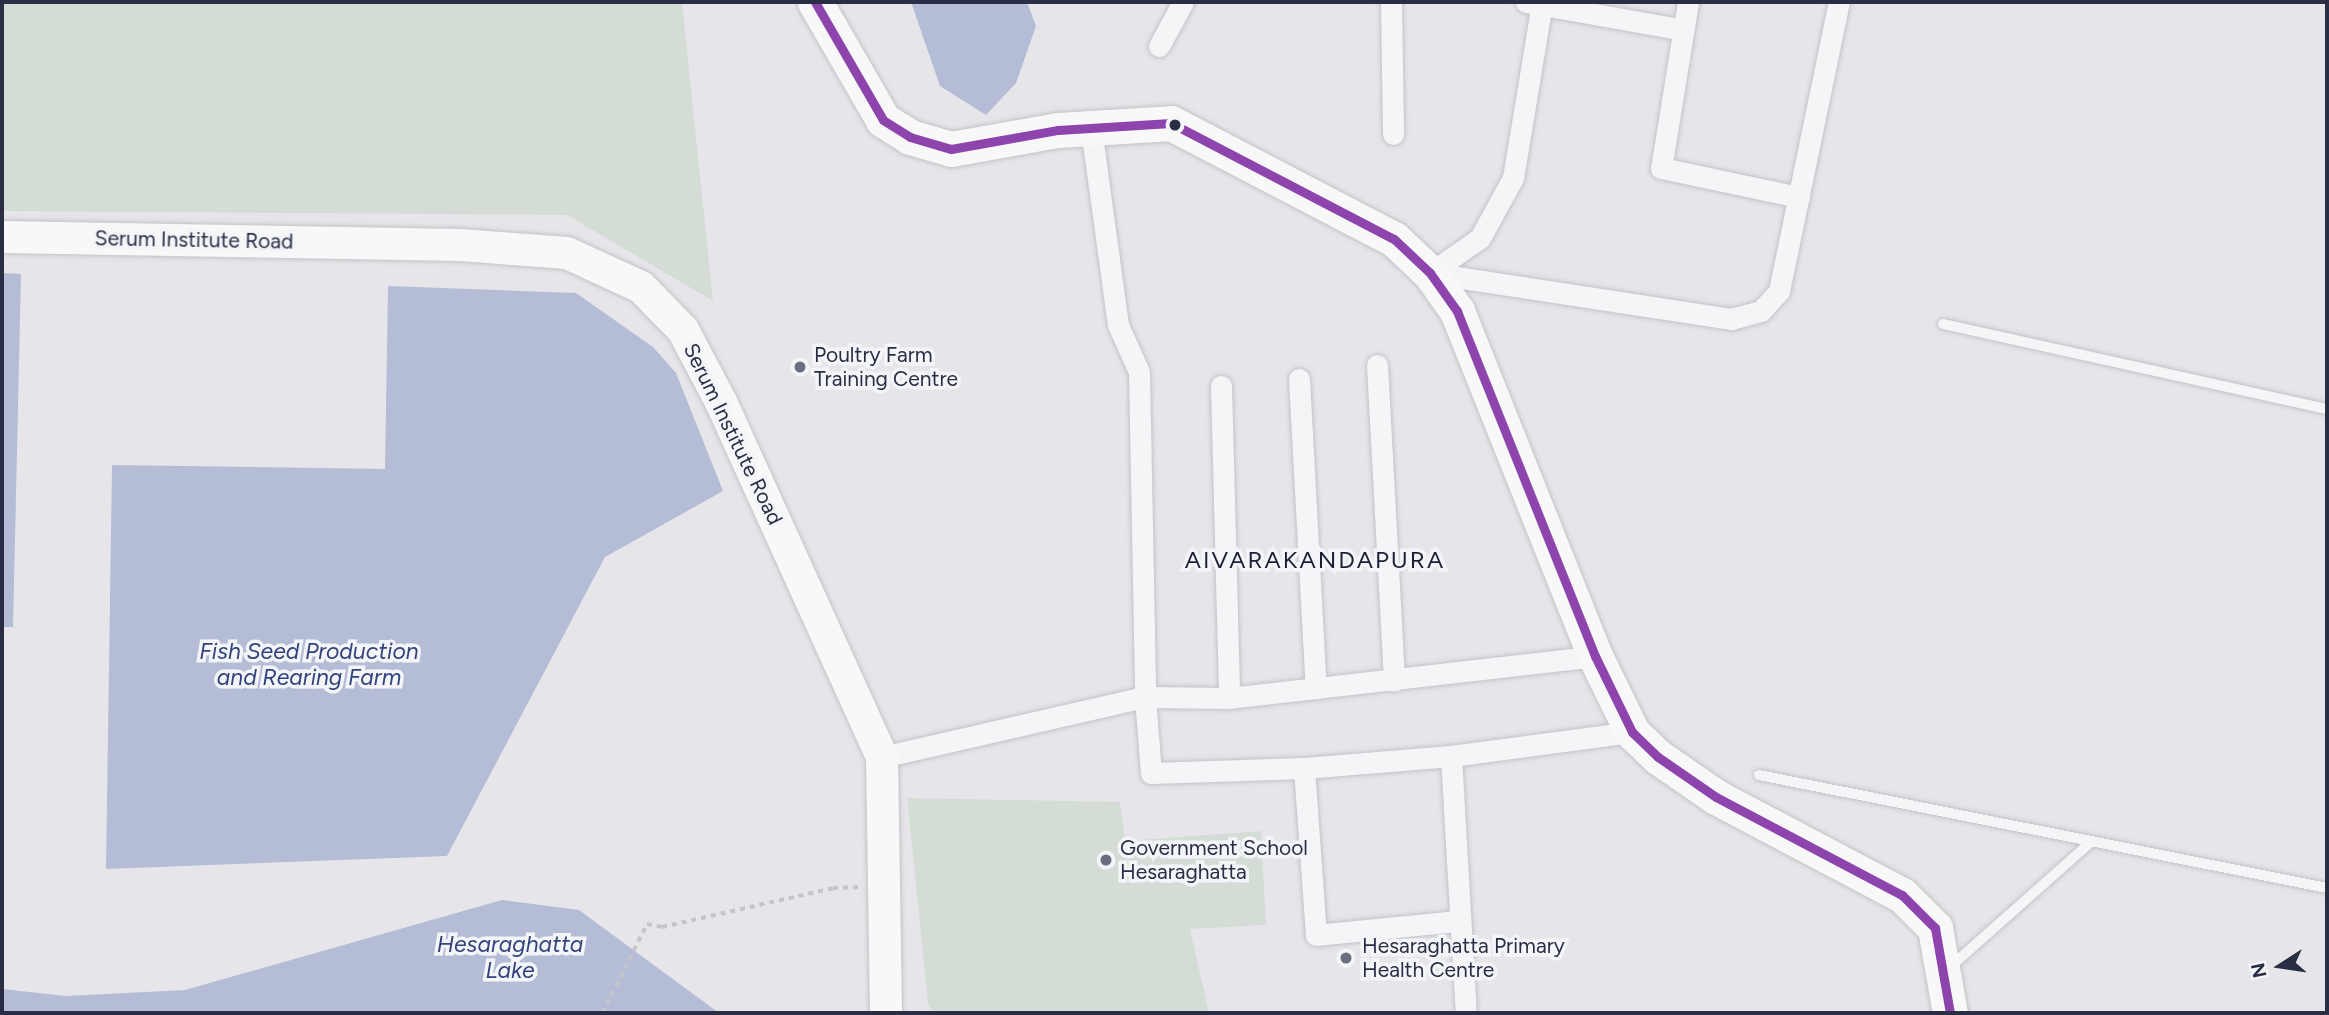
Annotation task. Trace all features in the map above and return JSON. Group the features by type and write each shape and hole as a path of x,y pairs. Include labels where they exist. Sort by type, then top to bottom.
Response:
{"main road":[{"path":"815,2 883,120 910,137 951,149 1091,128 1171,123 1394,239 1430,273 1457,311 1595,656 1632,732 1658,757 1716,797 1902,895 1935,928 1950,1013"},
{"name":"Serum Institute Road","path":"2,237 460,245 567,253 641,287 682,330 721,402 882,757 886,1013"}],"street":[{"path":"1159,46 1183,2"},
{"path":"1391,2 1393,134"},
{"path":"1688,2 1661,168 1799,197"},
{"path":"1430,273 1731,319 1761,311 1779,291 1839,2"},
{"path":"1430,273 1480,238 1513,178 1536,3 1684,30"},
{"path":"1091,128 1118,325 1139,372 1145,697 1151,774 1304,768 1451,756 1632,732"},
{"path":"1377,365 1394,681"},
{"path":"1299,379 1316,689"},
{"path":"1221,386 1229,698"},
{"path":"882,757 1145,697 1229,698 1595,656"},
{"path":"1451,756 1457,921 1466,1013"},
{"path":"1304,768 1316,935 1457,921"}],"lane":[{"path":"1943,324 2327,409"},
{"path":"1759,775 2327,888"},
{"path":"1944,972 2092,841"}],"path":[{"path":"602,1013 647,924 663,928 833,888 883,885"}],"shaded area":[{"path":"2,2 682,2 713,301 567,215 2,211"},
{"name":"Government School Hesaraghatta","path":"907,798 1120,802 1125,841 1261,831 1266,925 1190,929 1209,1013 934,1013 928,1004"}],"water":[{"path":"911,2 1027,2 1036,26 1016,83 986,115 940,86"},
{"path":"2,273 21,274 13,627 2,627"},
{"name":"Fish Seed Production and Rearing Farm","path":"388,286 576,293 653,347 676,373 723,491 605,557 447,856 106,869 112,465 385,469"},
{"name":"Hesaraghatta Lake","path":"502,900 579,910 719,1013 2,1013 2,989 66,996 185,990"}],"transit line":[{"path":"815,2 883,120 910,137 951,149 1058,130 1171,123 1394,239 1430,273 1457,311 1595,656 1632,732 1658,757 1716,797 1902,895 1935,928 1950,1013"}],"place":[{"name":"Poultry Farm Training Centre","path":"800,367"},
{"name":"Government School Hesaraghatta","path":"1106,860"},
{"name":"Hesaraghatta Primary Health Centre","path":"1346,958"}],"district":[{"name":"AIVARAKANDAPURA","path":"1315,560"}]}
